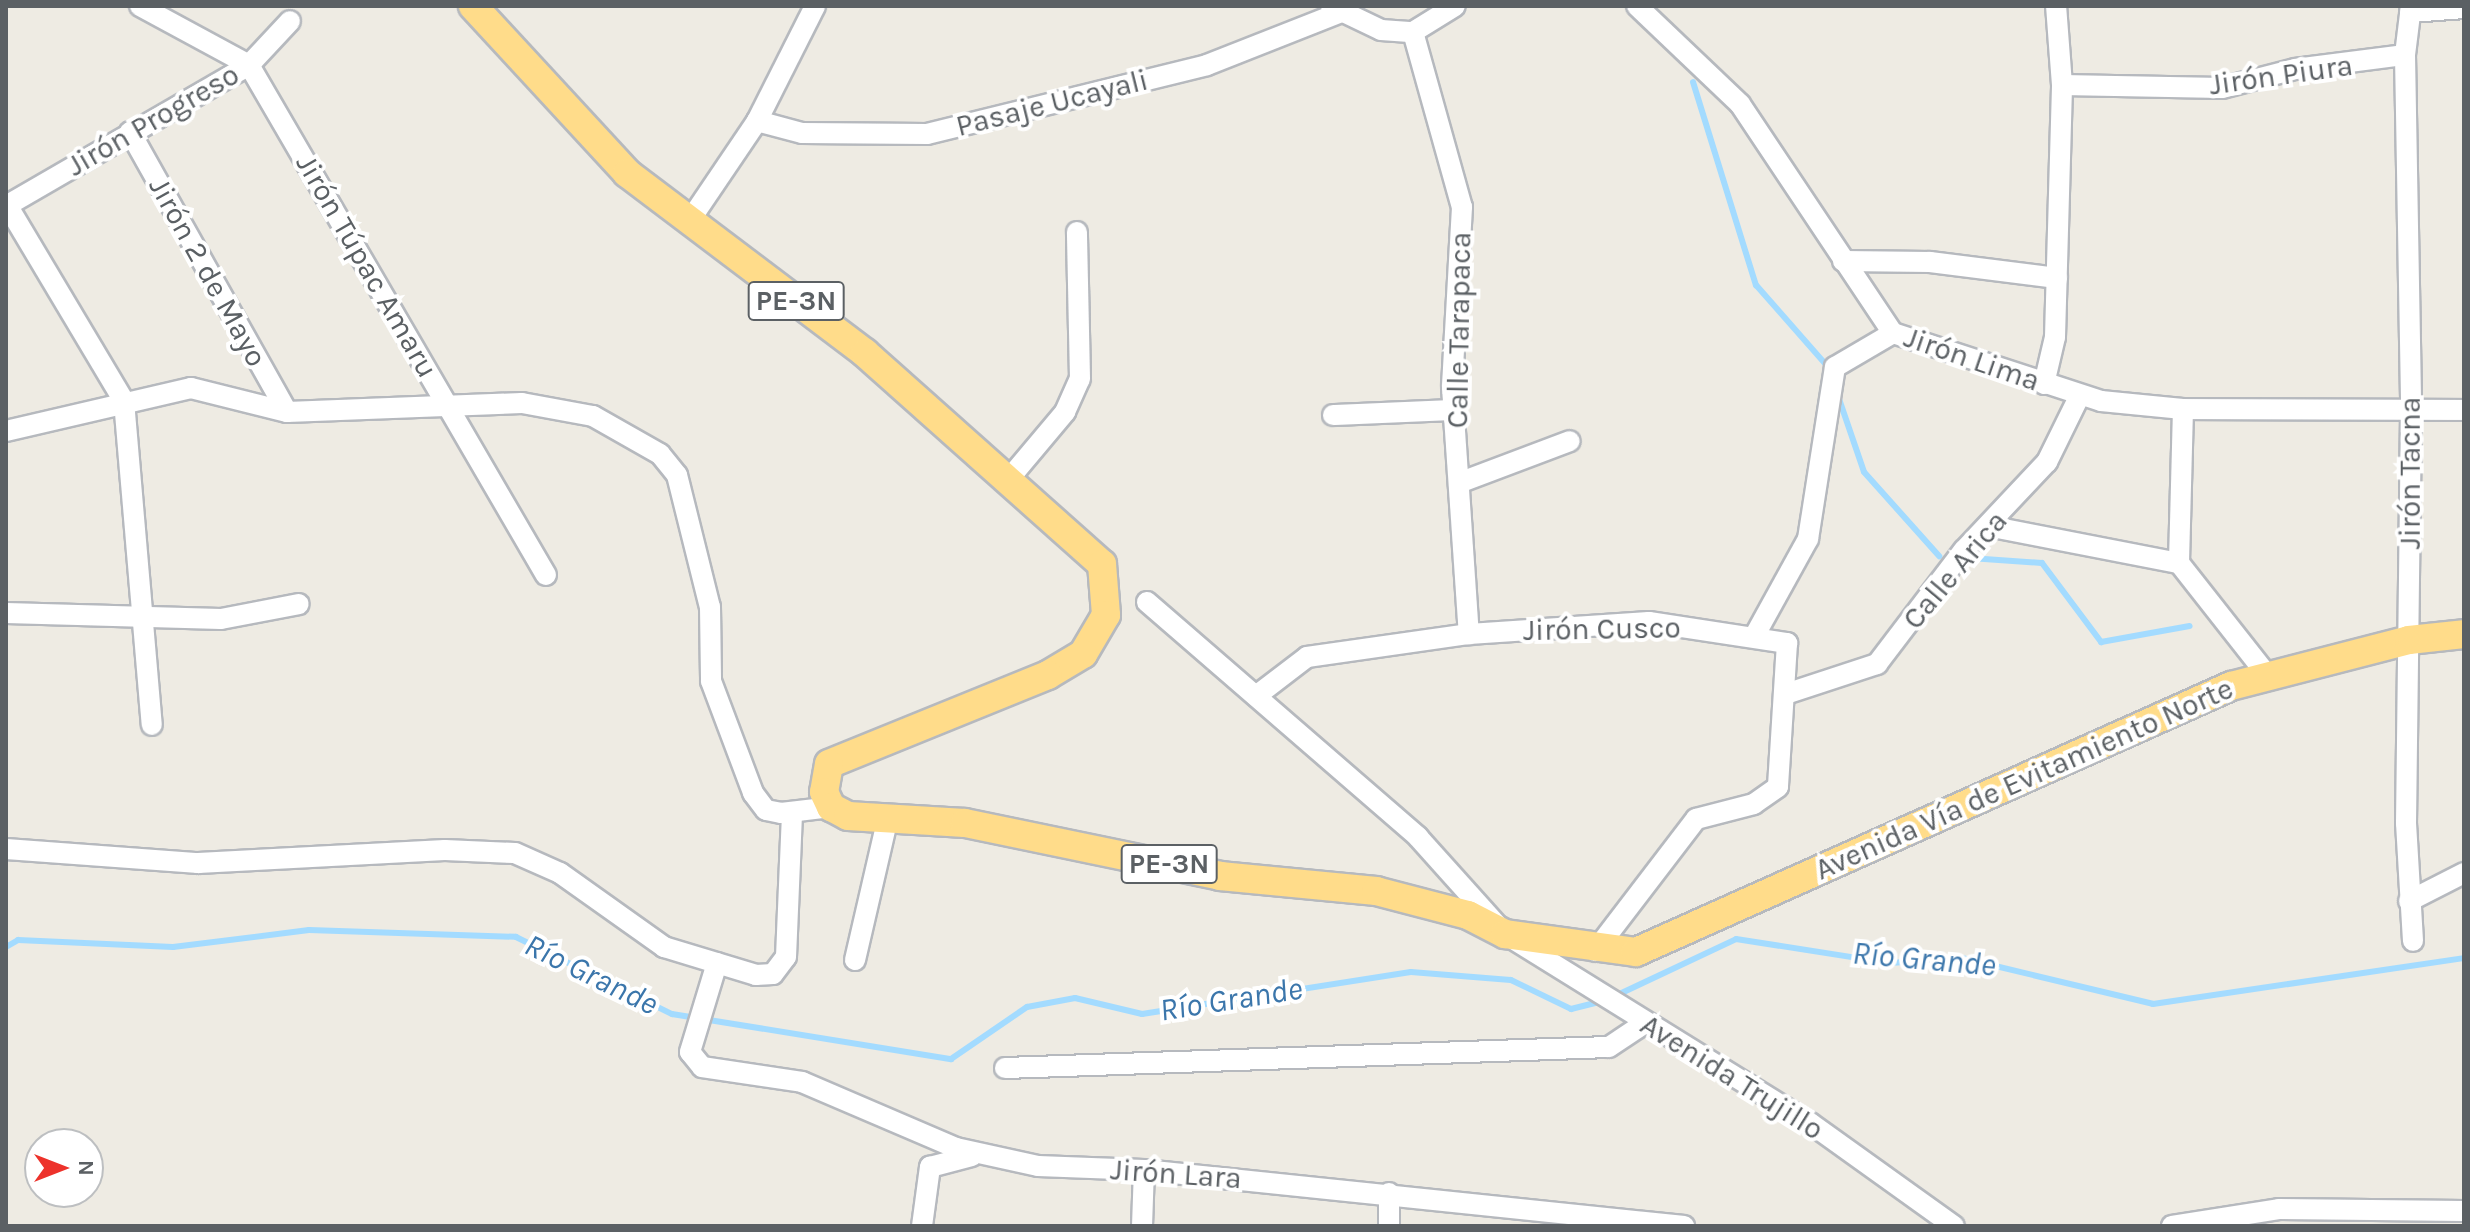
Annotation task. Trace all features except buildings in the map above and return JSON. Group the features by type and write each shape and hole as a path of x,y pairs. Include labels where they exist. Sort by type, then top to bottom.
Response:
{"highway":[{"name":"PE-3N","path":"473,6 627,173 688,223 865,353 1093,551 1108,598 1098,634 1083,654 1048,675 829,764 822,775 831,807 887,821 965,823 1220,876 1403,896 1505,934"},
{"name":"Avenida Vía de Evitamiento Norte","path":"1505,934 1595,951 1636,952 1666,942 2268,676 2409,640 2464,634"}],"street":[{"path":"140,6 249,65"},
{"path":"688,223 757,121 815,6"},
{"path":"1335,9 1381,30 1413,32 1455,6"},
{"name":"Jirón Lima","path":"1637,6 1740,104 1893,333 2079,397 2183,409 2411,415 2464,410"},
{"path":"2044,384 2055,337 2057,278 2062,85 2056,6"},
{"path":"2411,9 2464,8"},
{"name":"Pasaje Ucayali","path":"757,121 802,133 927,134 1207,65 1335,9"},
{"name":"Jirón Tacna","path":"2411,9 2405,55 2411,415 2409,901 2413,941"},
{"name":"Jirón Progreso","path":"7,206 249,65 290,21"},
{"name":"Calle Tarapaca","path":"1413,32 1462,207 1454,410 1469,634"},
{"name":"Jirón Piura","path":"2062,85 2222,88 2295,69 2405,55"},
{"name":"Jirón Túpac Amaru","path":"249,65 546,575"},
{"name":"Jirón 2 de Mayo","path":"130,132 287,412"},
{"path":"7,206 124,401 152,725"},
{"path":"1008,480 1065,412 1080,379 1077,232"},
{"path":"1843,261 1930,262 2057,278"},
{"path":"1755,635 1808,539 1835,367 1893,333"},
{"path":"6,431 124,401 213,389 287,412 447,403 558,405 593,416 660,454 677,475 691,520 710,607 711,681 725,720 766,810 792,812 831,807"},
{"name":"Calle Arica","path":"1789,693 1877,664 1988,526 2047,462 2079,397"},
{"path":"2183,409 2179,563 2268,676"},
{"path":"1333,415 1454,410"},
{"path":"1461,482 1570,441"},
{"path":"1988,526 2179,563"},
{"name":"Avenida Trujillo","path":"1147,602 1418,837 1505,934 1810,1123 1954,1226"},
{"path":"6,613 221,619 299,604"},
{"name":"Jirón Cusco","path":"1256,696 1307,657 1469,634 1649,622 1755,635 1790,647 1789,693"},
{"path":"1595,951 1696,819 1754,804 1778,787 1789,693"},
{"path":"6,849 198,863 445,850 515,853 560,873 664,947 714,971 756,975 783,967 792,812"},
{"path":"855,960 887,821"},
{"path":"2409,901 2464,873"},
{"name":"Jirón Lara","path":"714,971 690,1052 722,1075 802,1082 984,1154 1038,1166 1144,1170 1389,1193 1615,1223 1684,1226"},
{"path":"1005,1068 1609,1047 1641,1021"},
{"path":"922,1226 930,1167 984,1154"},
{"path":"1142,1226 1144,1170"},
{"path":"1389,1193 1389,1226"},
{"path":"2172,1226 2279,1209 2464,1211"}],"waterway":[{"path":"1693,82 1756,285 1829,368"},
{"path":"1837,393 1864,472 1939,556"},
{"path":"1970,558 2042,563 2101,642 2190,626"},
{"name":"Río Grande","path":"6,947 18,940 173,947 309,930 516,937 672,1014 951,1059 1027,1007 1075,998 1142,1014 1411,972 1511,980 1571,1009 1603,1001"},
{"name":"Río Grande","path":"1613,997 1736,939 1890,963 1962,958 2153,1004 2464,958"}]}
